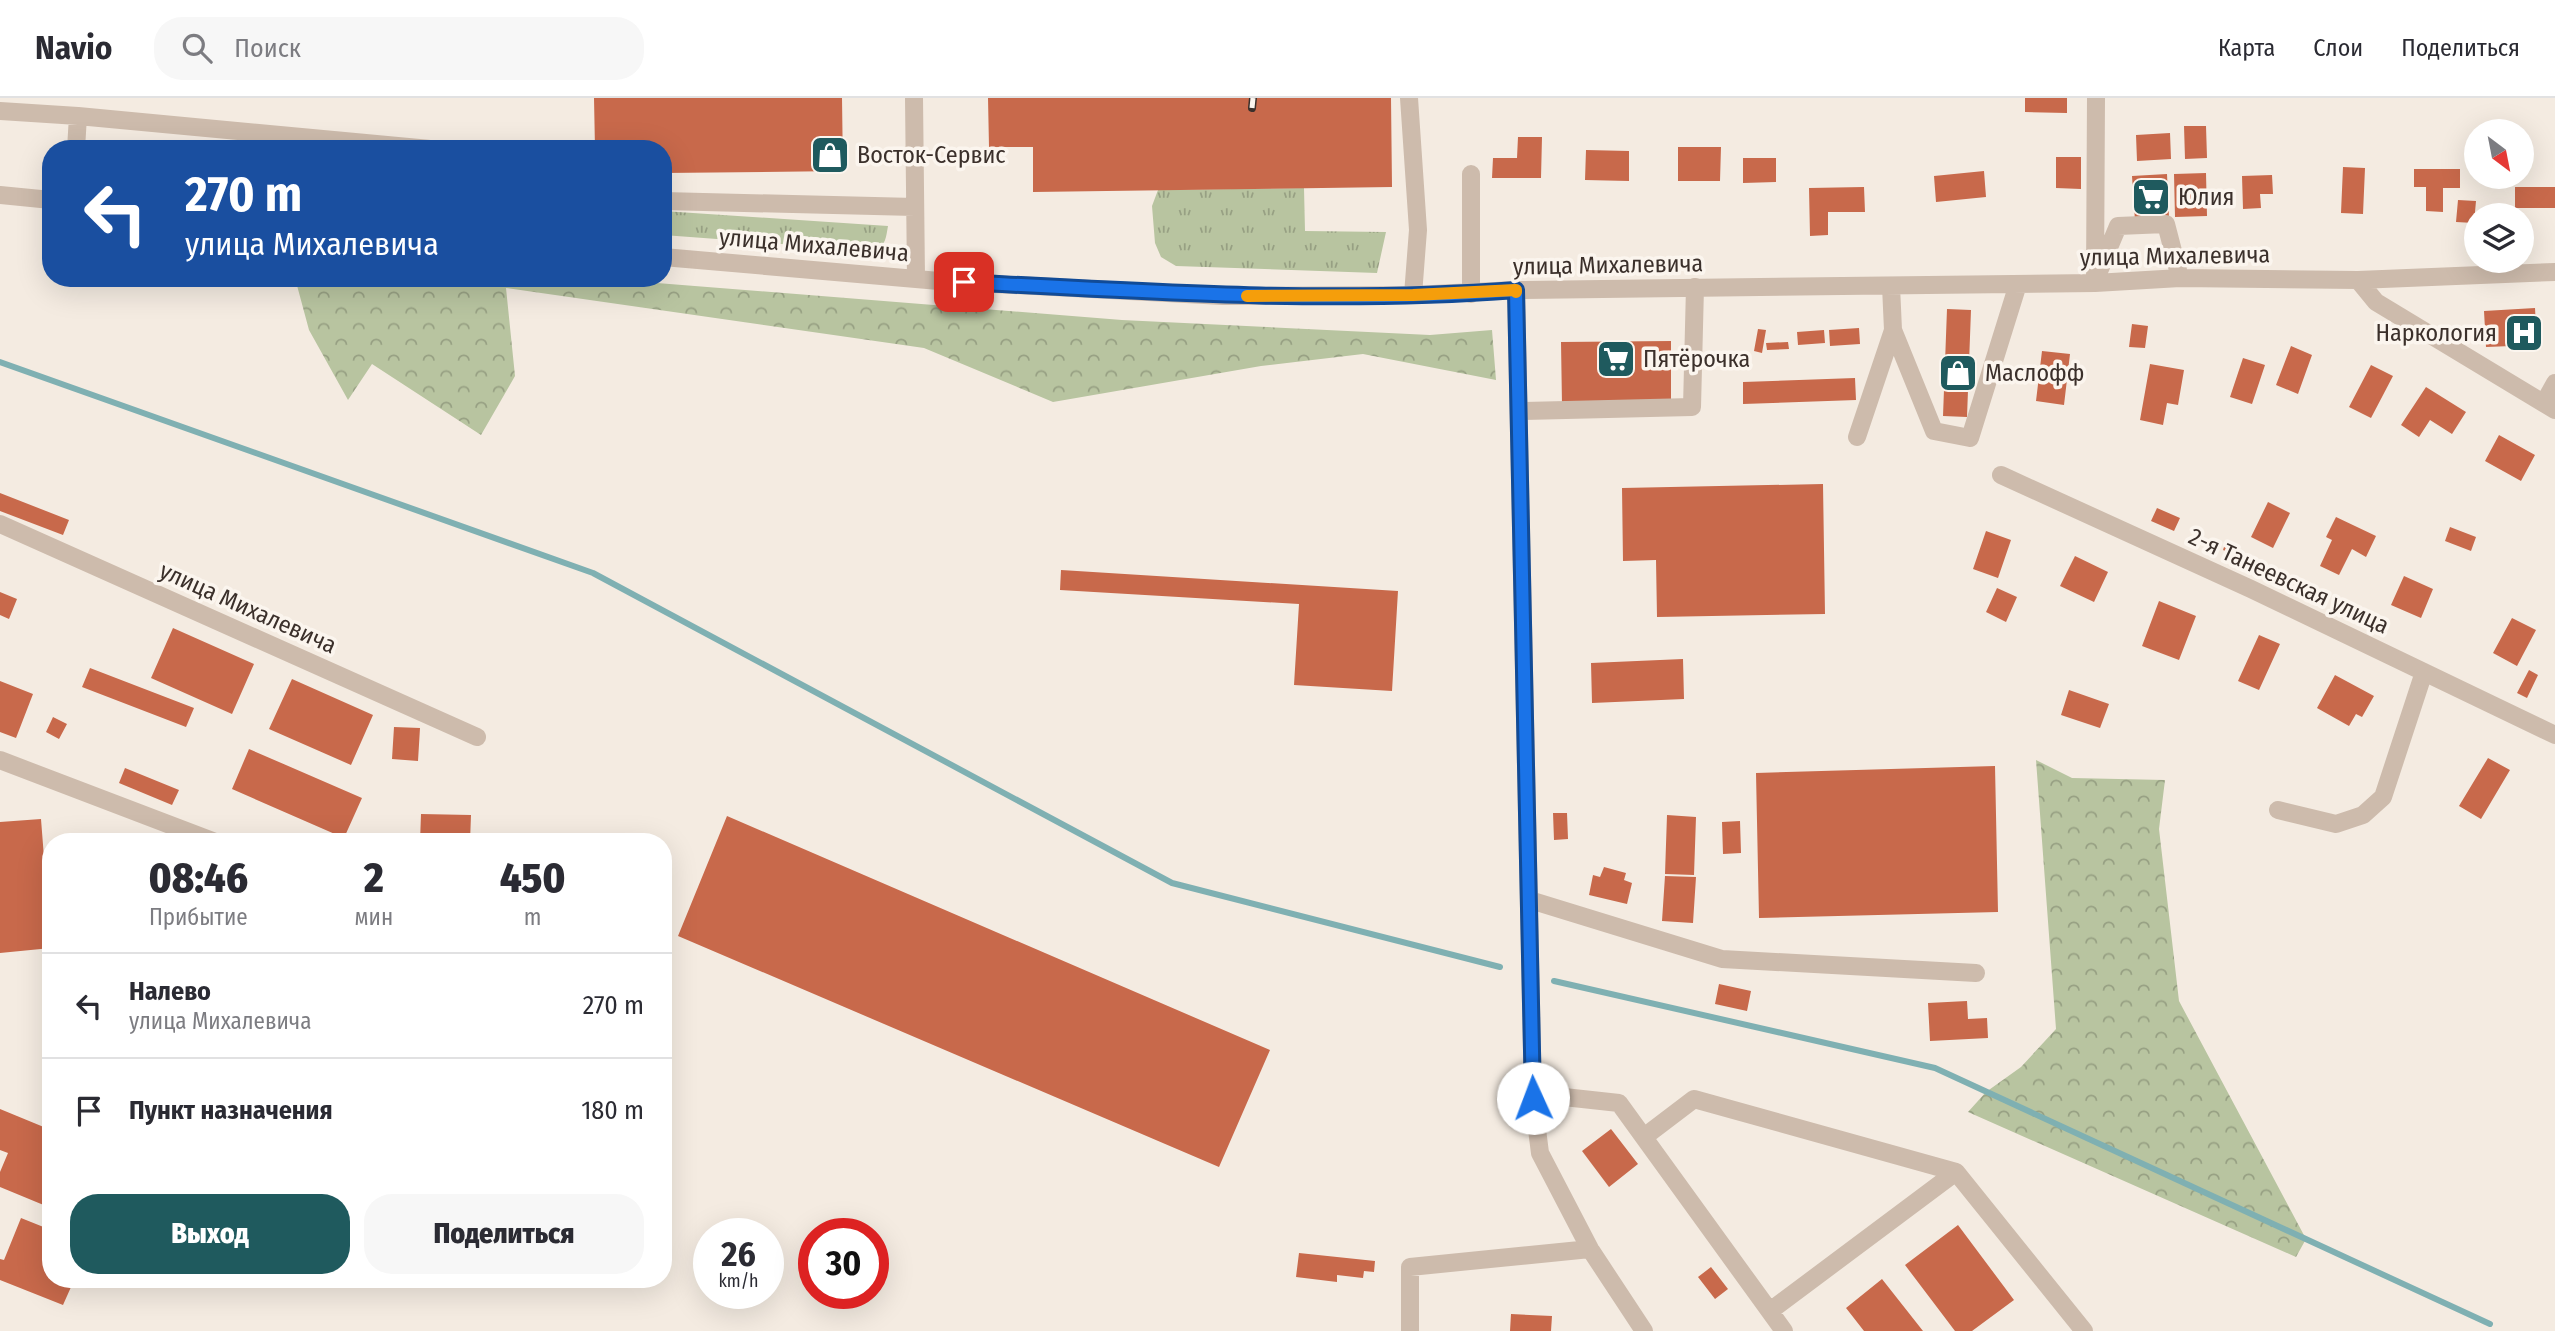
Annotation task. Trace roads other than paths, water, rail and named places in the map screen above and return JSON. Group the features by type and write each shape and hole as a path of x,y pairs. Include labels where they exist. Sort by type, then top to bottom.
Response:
{"street":[{"path":"914,98 916,278"},
{"path":"1409,98 1418,230 1413,295"},
{"path":"2095,282 2096,98"},
{"path":"0,111 334,140"},
{"path":"77,140 78,116"},
{"path":"1471,174 1471,293"},
{"path":"3,199 42,200"},
{"path":"672,201 915,207"},
{"path":"2095,282 2118,226 2166,224 2180,278"},
{"name":"улица Михалевича","path":"672,258 916,278 1223,296 2018,284 2180,278 2358,280 2555,272"},
{"path":"2358,280 2376,302 2549,407 2555,383"},
{"path":"1893,330 1934,431 1970,438 2018,284"},
{"path":"1857,437 1893,330 1892,286"},
{"path":"1520,411 1692,407 1695,287"},
{"path":"1516,290 1533,1098 1540,1153 1590,1249 1644,1331"},
{"name":"2-я Танеевская улица","path":"2001,475 2251,589 2555,735"},
{"name":"улица Михалевича","path":"0,524 477,737"},
{"path":"2278,810 2336,824 2363,815 2382,797 2424,672"},
{"path":"0,760 191,833"},
{"path":"1530,900 1723,959 1976,973"},
{"path":"1533,1098 1564,1097 1619,1103 1784,1331"},
{"path":"1644,1137 1694,1099 1955,1172 2084,1331"},
{"path":"1770,1311 1955,1172"},
{"path":"1410,1331 1410,1267 1590,1249"}],"waterway":[{"path":"0,362 593,573 1172,883 1500,967"},
{"path":"1554,981 1935,1068 2490,1324"}],"railway":[{"path":"1252,108 1253,98"}],"place":[{"name":"Восток-Сервис","path":"830,155"},
{"name":"Юлия","path":"2151,197"},
{"name":"Наркология","path":"2524,333"},
{"name":"Пятёрочка","path":"1616,359"},
{"name":"Маслофф","path":"1958,373"}]}
